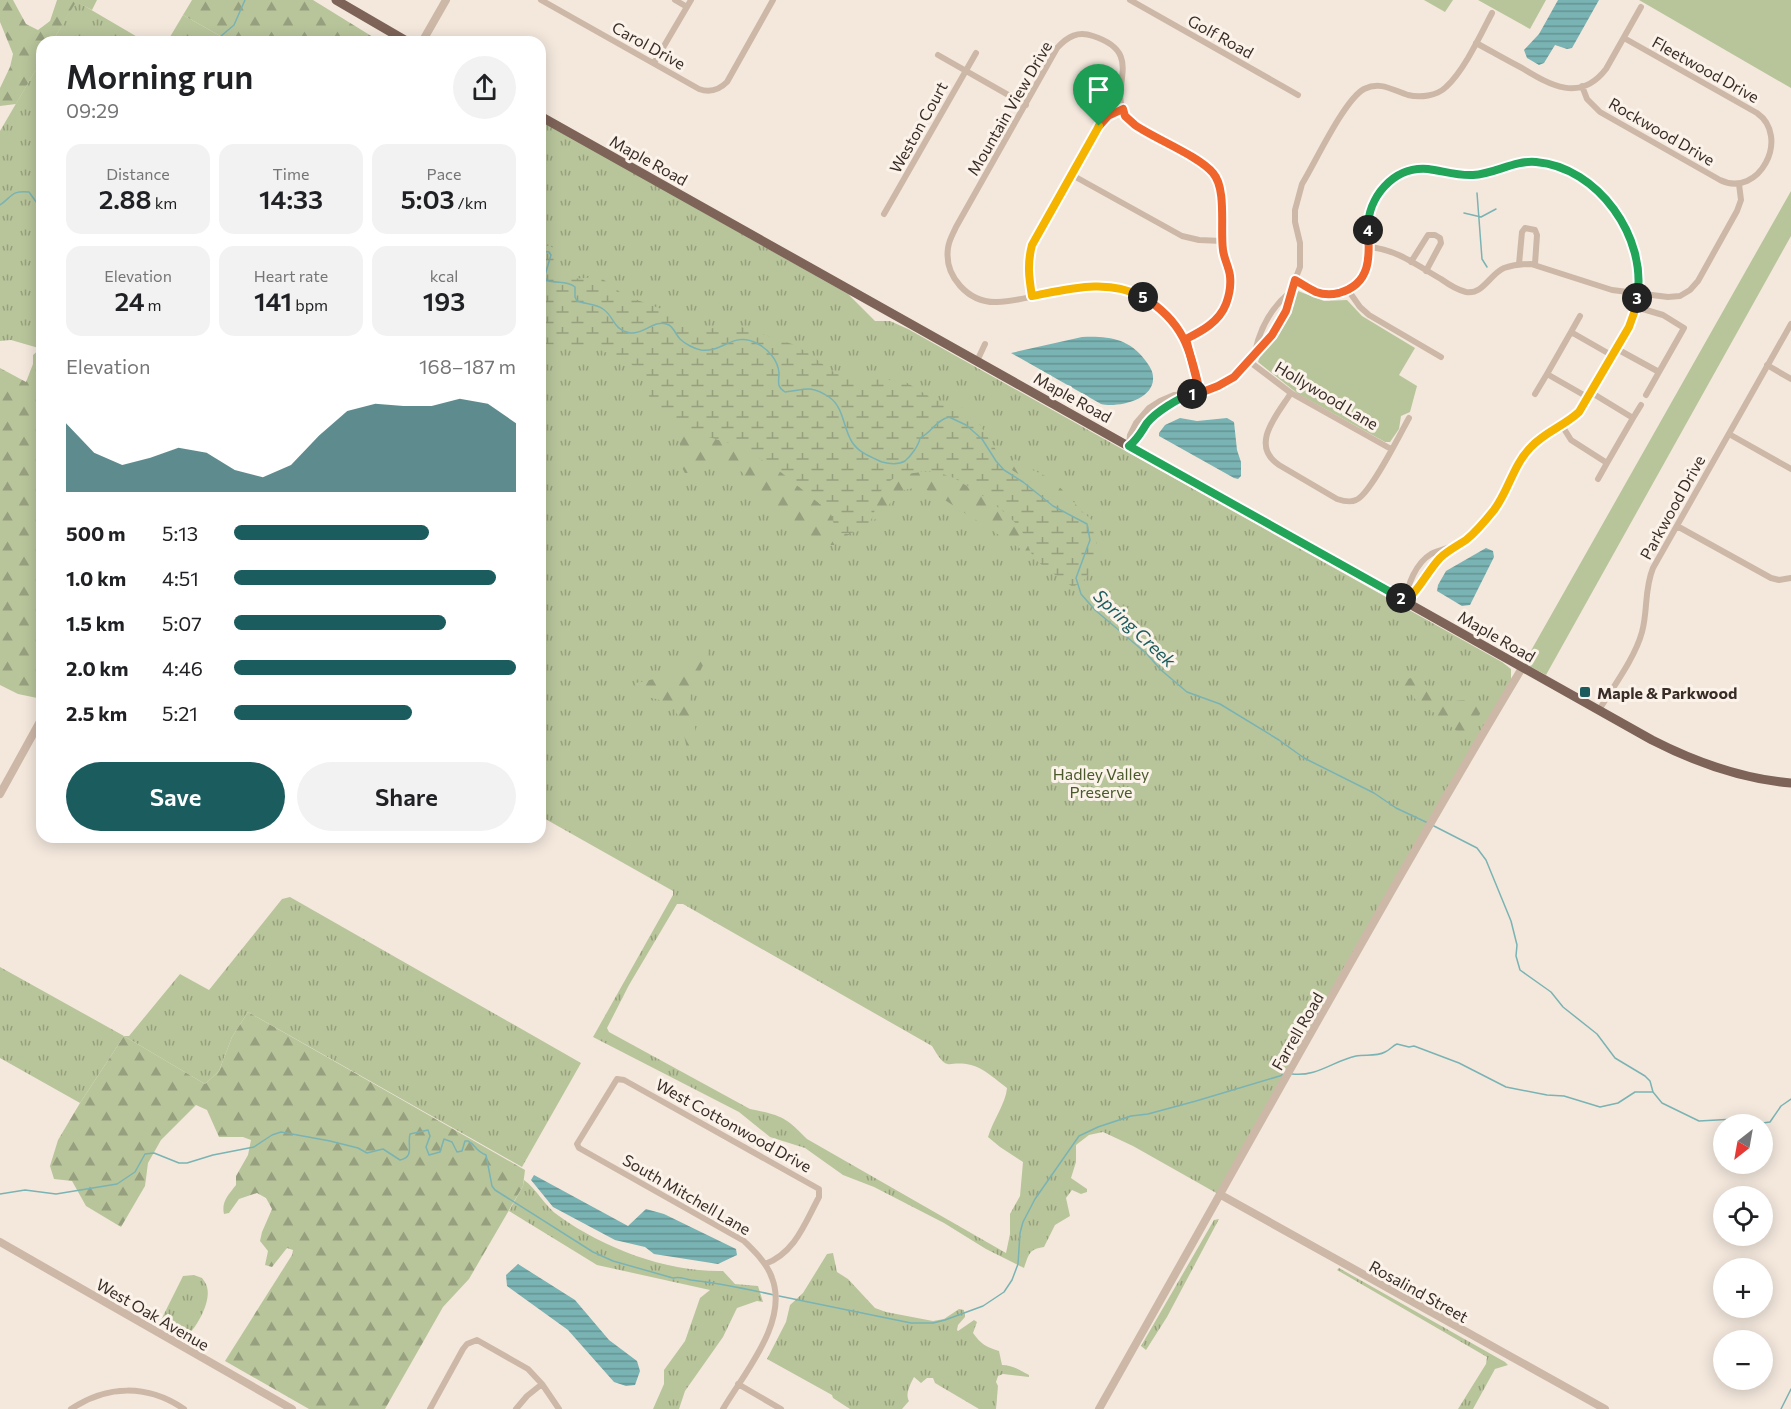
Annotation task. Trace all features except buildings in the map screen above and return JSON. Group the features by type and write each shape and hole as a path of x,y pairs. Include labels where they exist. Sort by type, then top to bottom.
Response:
{"main road":[{"path":"336,0 398,36"},
{"name":"Maple Road","path":"546,119 1522,668 1674,751 1754,777 1791,783"}],"street":[{"path":"425,36 446,0"},
{"name":"Carol Drive","path":"541,0 699,89 715,90 727,82 773,0"},
{"path":"675,0 687,7"},
{"path":"654,63 691,0"},
{"name":"Golf Road","path":"1130,0 1298,95"},
{"path":"1476,43 1550,84 1563,88 1582,86 1603,73 1641,7"},
{"path":"1255,352 1272,335 1286,311 1300,267 1301,256 1295,222 1297,197 1345,109 1362,90 1371,87 1385,86 1409,95 1433,95 1445,88 1476,43 1492,13"},
{"name":"Mountain View Drive","path":"1032,296 994,302 977,298 962,288 949,267 948,251 951,238 1057,48 1065,39 1075,34 1086,34 1111,45 1123,61 1124,72 1119,94 1123,109"},
{"name":"Fleetwood Drive","path":"1624,38 1757,113 1769,124 1773,133 1773,143 1768,157 1757,175 1739,184"},
{"name":"Weston Court","path":"884,214 976,53"},
{"path":"938,55 1026,105"},
{"name":"Rockwood Drive","path":"1582,86 1587,99 1600,112 1724,182 1739,184"},
{"path":"1186,339 1202,331 1217,319 1226,305 1230,290 1230,276 1222,241 1219,185 1214,174 1205,166 1135,125 1125,116 1123,109 1108,116 1099,126 1032,245 1028,259 1032,296 1092,285 1123,289 1138,294 1163,311 1186,339 1200,393"},
{"path":"1295,280 1316,292 1330,295 1348,290 1358,283 1368,265 1370,210 1383,187 1400,174 1426,169 1478,175 1519,163 1545,163 1587,183 1610,203 1628,232 1635,249 1639,269 1636,307 1629,327 1590,396 1579,412 1530,447 1512,473 1494,509 1468,538 1445,553 1430,568 1415,593 1406,601"},
{"path":"1072,175 1182,236 1199,240 1222,241"},
{"path":"1369,247 1384,248 1466,292 1482,288 1502,269 1519,264 1535,264 1590,284 1638,294 1674,297 1686,293 1695,286 1740,206 1739,184"},
{"path":"1519,264 1522,232 1525,228 1530,228 1535,230 1537,235 1535,264"},
{"path":"1411,262 1428,236 1435,235 1440,238 1441,243 1426,271"},
{"path":"1348,290 1369,315 1441,357"},
{"path":"1129,446 1130,435 1149,408 1174,395 1200,393 1227,382 1250,362 1265,320 1278,302 1290,293"},
{"path":"1636,307 1663,315 1684,327 1646,395"},
{"path":"1535,394 1580,316"},
{"name":"Parkwood Drive","path":"1599,710 1637,646 1644,621 1647,583 1653,568 1791,324"},
{"path":"1570,332 1613,356"},
{"path":"977,361 985,344"},
{"path":"1617,349 1659,372"},
{"name":"Hollywood Lane","path":"1250,362 1291,393 1391,449"},
{"path":"1767,365 1791,379"},
{"path":"1547,374 1634,418"},
{"path":"1291,393 1266,436 1266,453 1270,460 1338,499 1355,501 1368,491 1409,418"},
{"path":"1598,479 1641,405"},
{"path":"1561,424 1571,440 1607,463"},
{"path":"1729,434 1791,469"},
{"path":"1677,526 1771,578 1779,580 1791,578"},
{"path":"1406,601 1407,589 1422,562 1432,554 1459,544"},
{"name":"Farrell Road","path":"1100,1409 1431,824 1522,668"},
{"path":"0,794 3,779 36,727"},
{"name":"West Cottonwood Drive","path":"577,1144 612,1085 617,1079 624,1080 812,1184 819,1189 819,1197 797,1238 782,1255 765,1264"},
{"name":"South Mitchell Lane","path":"577,1144 579,1148 744,1241 765,1264 773,1280 776,1296 774,1317 767,1336 723,1409"},
{"name":"Rosalind Street","path":"1221,1195 1605,1409"},
{"name":"West Oak Avenue","path":"0,1242 292,1409"},
{"path":"430,1409 467,1344 477,1340 520,1363 542,1384 559,1409"},
{"path":"516,1409 526,1396 542,1384"},
{"path":"738,1384 782,1409"},
{"path":"71,1409 89,1397 115,1391 140,1391 163,1397 184,1409"}],"green space":[{"path":"0,0 13,0 26,24 38,30 50,21 57,0 97,0 92,10 76,2 56,36 36,36 36,69 16,104 0,106 0,88 10,67 13,54 0,22"},
{"path":"192,0 313,0 371,36 220,36 183,15"},
{"path":"1424,0 1453,0 1445,12"},
{"path":"1478,0 1546,0 1530,29"},
{"path":"1639,0 1791,0 1791,88"},
{"path":"76,1 136,36 56,36"},
{"path":"183,15 220,36 171,36"},
{"path":"36,69 36,347 11,340 0,341 0,131"},
{"name":"Hadley Valley Preserve","path":"546,123 848,294 875,321 890,321 908,329 1511,669 1511,680 1218,1194 1133,1146 1103,1132 1089,1135 1076,1145 1076,1162 1071,1178 1087,1189 1087,1192 1081,1194 1072,1190 1066,1198 1070,1216 1055,1225 1044,1247 1030,1253 1024,1268 874,1187 843,1175 805,1148 770,1137 739,1112 593,1037 673,895 673,891 546,819","holes":["677,904 683,904 932,1046 945,1063 976,1067 1007,1088 988,1137 1023,1162 1020,1196 1010,1214 1010,1234 1006,1253 807,1139 782,1118 750,1109 609,1032 607,1028 629,985"]},
{"path":"1791,191 1791,236 1546,675 1524,663"},
{"path":"546,246 552,247 555,260 551,273 557,276 600,277 624,295 680,316 694,328 710,329 722,325 735,325 795,345 844,377 904,381 935,400 967,410 978,422 1007,467 1045,491 1053,502 1083,512 1097,525 1096,553 1092,567 1084,580 1073,587 1036,560 1021,530 1003,511 968,486 935,471 904,475 890,481 882,489 871,519 865,527 854,532 836,533 831,513 782,473 753,454 726,442 684,430 662,413 650,399 642,373 626,360 592,347 546,344"},
{"path":"1298,291 1324,301 1347,300 1362,316 1415,348 1399,375 1417,386 1410,412 1401,416 1399,429 1390,442 1385,442 1298,394 1258,362 1262,350 1273,338 1294,294"},
{"path":"36,352 36,698 18,694 0,685 0,368 26,382 33,364 33,355"},
{"path":"676,423 684,430 726,442 753,454 782,473 831,513 836,533 850,534 834,545 822,545 783,512 766,502 742,472 727,464 711,464 703,472 685,473 680,464 680,445"},
{"path":"1015,459 1053,482 1083,512 1053,502 1045,491 1007,467"},
{"path":"936,471 970,488 1001,509 1021,530 1033,557 934,493 919,487 904,490 890,503 885,514 872,521 879,495 891,481 899,476"},
{"path":"704,643 708,649 707,657 691,690 690,702 696,713 695,728 699,750 689,755 675,710 663,701 636,694 636,683 671,672 681,666 697,647"},
{"path":"1416,677 1427,686 1436,687 1437,704 1474,700 1482,709 1474,725 1468,731 1459,733 1432,711 1420,705 1403,684 1407,679"},
{"path":"290,897 581,1063 522,1167 248,1012 232,1037 219,1071 205,1084 124,1036 129,1036 180,974 209,990 282,899"},
{"path":"0,967 124,1036 80,1103 0,1058"},
{"path":"248,1012 525,1170 523,1186 469,1279 443,1307 385,1409 309,1409 225,1361 293,1250 287,1248 272,1267 265,1265 268,1251 260,1241 272,1209 266,1198 257,1193 239,1199 229,1213 224,1214 225,1202 236,1185 236,1176 248,1155 251,1140 243,1137 219,1137 207,1110 196,1105 161,1140 148,1163 145,1186 121,1227 86,1206 72,1181 54,1179 50,1166 58,1140 124,1036 205,1084 219,1071 232,1037"},
{"path":"524,1180 549,1208 596,1239 659,1263 723,1271 735,1284 758,1286 763,1302 757,1301 737,1308 723,1337 685,1391 679,1409 653,1409 664,1384 664,1370 685,1341 700,1298 710,1290 597,1265 509,1211"},
{"path":"1219,1219 1167,1317 1146,1350 1141,1346 1214,1220"},
{"path":"833,1253 837,1272 848,1279 875,1308 933,1321 944,1319 959,1309 964,1310 965,1317 957,1330 974,1320 977,1322 973,1333 984,1345 999,1351 1002,1365 1016,1368 1029,1377 1003,1374 998,1376 996,1409 979,1409 935,1383 933,1378 927,1378 921,1383 914,1377 908,1392 909,1401 902,1409 850,1409 832,1395 767,1359 786,1322 790,1305 803,1293 827,1254"},
{"path":"1339,1268 1508,1365 1495,1369 1473,1409 1458,1409 1486,1364 1487,1357 1337,1270"},
{"path":"194,1275 202,1278 206,1283 207,1299 200,1318 190,1333 180,1334 159,1324 183,1276"}],"water":[{"path":"1558,0 1599,0 1572,48 1567,49 1555,45 1544,63 1539,65 1527,58 1524,50 1539,34"},
{"path":"1082,337 1109,338 1132,347 1152,370 1152,385 1148,391 1134,401 1116,405 1101,404 1011,353"},
{"path":"1180,418 1197,421 1227,418 1234,422 1237,450 1241,462 1241,476 1238,479 1159,436 1165,425"},
{"path":"1486,548 1493,551 1494,557 1470,605 1462,606 1437,591 1446,571"},
{"path":"534,1175 628,1226 646,1209 664,1214 736,1249 737,1255 718,1264 654,1254 645,1247 615,1240 553,1207 531,1180"},
{"path":"518,1264 575,1300 609,1340 637,1361 640,1371 635,1385 626,1386 614,1382 568,1330 507,1286 506,1275"}],"waterway":[{"path":"221,36 234,25 245,0"},
{"name":"Spring Creek","path":"0,205 15,193 23,192 29,192 36,202"},
{"path":"1477,193 1482,259 1487,267"},
{"path":"1464,213 1481,217 1496,209"},
{"name":"Spring Creek","path":"546,252 551,255 546,272"},
{"name":"Spring Creek","path":"546,280 572,285 575,287 577,301 603,309 620,329 630,333 640,332 664,323 671,326 682,341 699,349 709,350 742,339 762,346 777,364 779,384 782,390 785,392 812,389 829,397 838,406 855,446 882,462 894,464 905,461 920,438 937,423 949,417 966,425 982,439 1004,470 1053,506 1087,524 1090,540 1076,578 1081,594 1095,610 1147,654 1161,670 1187,692 1220,704 1304,758 1428,823"},
{"name":"Spring Creek","path":"1432,825 1477,848 1486,860 1511,921 1520,970 1551,992 1563,1007 1597,1034 1615,1058 1645,1076 1662,1103 1699,1121 1735,1119 1755,1124 1770,1122 1781,1106 1791,1099"},
{"path":"1292,1074 1317,1071 1356,1056 1382,1054 1397,1044 1414,1046 1459,1063 1506,1087 1564,1096 1600,1107 1618,1103 1635,1092 1652,1092"},
{"path":"779,1296 911,1323 933,1323 983,1306 1004,1292 1012,1280 1018,1264 1023,1222 1035,1199 1079,1136 1131,1116 1148,1114 1283,1075"},
{"path":"0,1194 25,1190 56,1194 117,1184 135,1172 145,1154 154,1153 179,1163 187,1163 254,1147 281,1132 330,1141 358,1148 367,1153 383,1149 400,1160 409,1153 410,1134 428,1130 430,1136 426,1147 429,1155 440,1152 444,1139 452,1142 457,1152 462,1151 465,1141 468,1141 486,1155 492,1186 495,1190 593,1252 613,1261 673,1278 680,1277 722,1284 774,1295"},
{"path":"1781,1409 1791,1389"}],"place":[{"name":"Maple & Parkwood","path":"1585,692"}],"route":[{"path":"1099,126 1032,245 1028,259 1028,272 1032,296 1092,285 1123,289 1145,298 1163,311 1186,339 1192,357 1200,393 1227,382 1250,362 1255,352 1272,335 1286,311 1295,280 1316,292 1330,295 1348,290 1358,283 1368,265 1368,222 1376,197 1383,187 1400,174 1419,169 1470,176 1489,173 1519,163 1545,163 1587,183 1610,203 1628,232 1635,249 1639,269 1638,294 1629,327 1579,412 1530,447 1512,473 1494,509 1468,538 1445,553 1430,568 1415,593 1406,601 1129,446 1138,439 1147,423 1158,412 1188,395 1200,393 1186,339 1202,331 1217,319 1226,305 1230,290 1230,276 1223,253 1218,179 1211,170 1142,130 1125,116 1123,109 1108,116 1099,126"}]}
